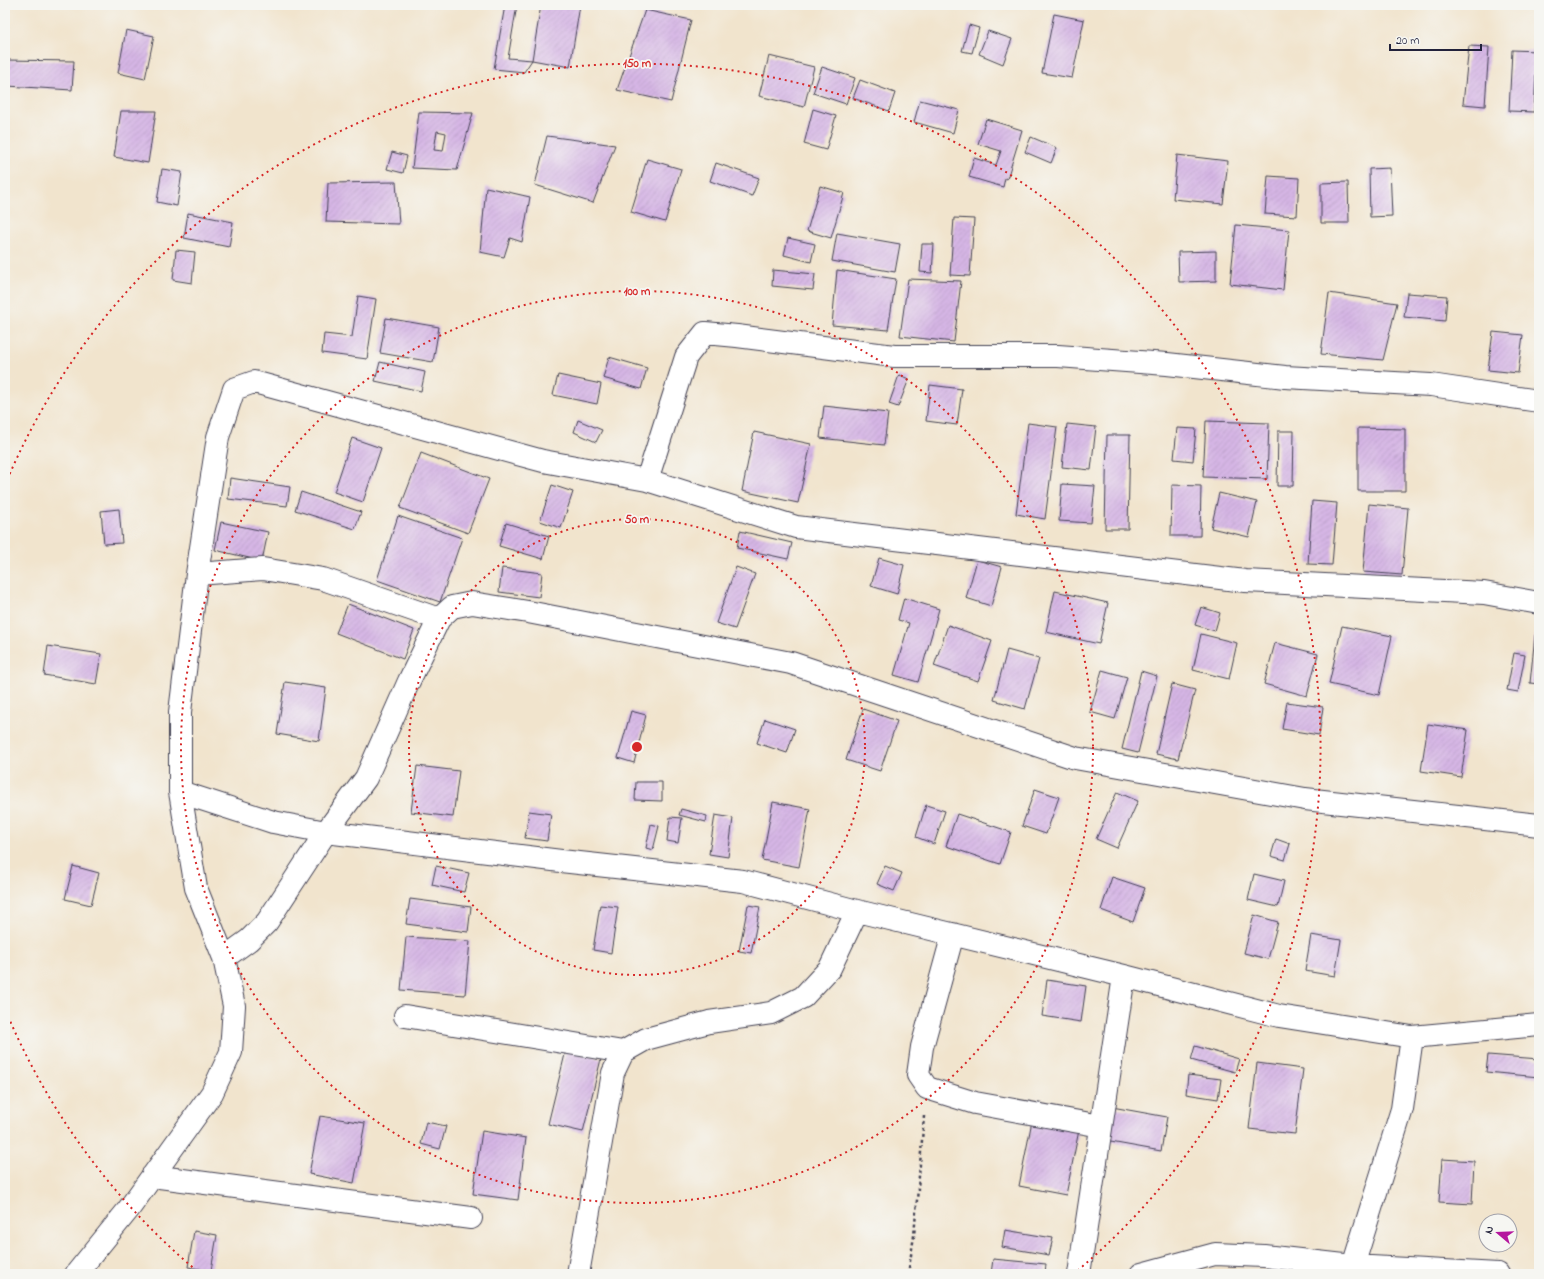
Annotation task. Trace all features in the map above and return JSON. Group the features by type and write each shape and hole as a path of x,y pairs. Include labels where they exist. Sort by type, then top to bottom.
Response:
{"street":[{"path":"647,480 686,357 705,333 894,356 1058,356 1159,363 1285,377 1431,385 1539,401"},
{"path":"76,1274 128,1210 212,1093 231,1052 234,1006 224,958 196,888 180,792 180,712 197,574 218,437 234,389 254,382 543,461 647,480 796,528 1245,581 1484,593 1539,603"},
{"path":"197,574 263,569 323,579 439,619"},
{"path":"224,958 249,940 267,922 326,832 366,778 409,681 439,619 452,607 472,602 791,663 1075,758 1305,799 1539,825"},
{"path":"180,792 273,822 326,832 553,860 743,881 857,911 1124,976 1279,1016 1412,1038 1539,1025"},
{"path":"578,1274 613,1073 623,1052 646,1039 709,1022 771,1013 803,997 830,968 857,911"},
{"path":"953,934 922,1047 918,1075 927,1088 975,1103 1101,1126"},
{"path":"1078,1274 1124,976"},
{"path":"405,1016 623,1052"},
{"path":"1353,1266 1402,1109 1412,1038"},
{"path":"152,1176 471,1218"},
{"path":"1141,1274 1215,1254 1264,1256 1353,1266 1498,1274"}],"path":[{"path":"908,1274 914,1236 927,1088"}],"building":[{"path":"505,5 517,5 508,58 532,60 524,72 494,69"},
{"path":"541,5 580,5 570,67 532,60"},
{"path":"645,10 691,20 671,102 617,90"},
{"path":"1054,14 1084,20 1072,78 1042,73"},
{"path":"969,25 979,28 972,53 962,51"},
{"path":"126,30 154,36 145,79 118,73"},
{"path":"988,31 1012,39 1003,64 979,54"},
{"path":"1469,46 1489,47 1485,106 1463,104"},
{"path":"1512,50 1537,51 1534,112 1509,111"},
{"path":"769,56 814,67 804,107 759,96"},
{"path":"5,60 74,61 72,90 7,86"},
{"path":"822,67 855,78 846,104 813,93"},
{"path":"860,80 895,93 889,111 853,98"},
{"path":"920,100 959,110 953,133 914,122"},
{"path":"813,109 836,116 826,150 804,144"},
{"path":"121,111 156,111 148,163 114,157"},
{"path":"419,112 473,113 457,170 412,168","holes":["437,131 446,133 443,151 434,150"]},
{"path":"986,119 1022,130 1007,179 1005,178 1003,187 969,177 974,158 996,165 1001,151 978,144"},
{"path":"547,136 615,145 593,203 535,185"},
{"path":"1031,137 1057,148 1051,163 1025,152"},
{"path":"392,152 407,156 403,173 387,169"},
{"path":"1177,155 1228,161 1223,204 1173,199"},
{"path":"647,159 681,169 665,222 631,212"},
{"path":"716,163 759,178 752,196 710,181"},
{"path":"1390,168 1392,216 1370,217 1369,169"},
{"path":"162,169 182,172 177,206 157,202"},
{"path":"1268,176 1299,178 1297,216 1265,214"},
{"path":"396,182 399,224 326,222 328,183"},
{"path":"1348,182 1349,223 1321,223 1321,183"},
{"path":"820,186 844,193 831,238 807,231"},
{"path":"486,187 530,197 522,242 510,238 504,257 480,252"},
{"path":"188,213 233,222 229,247 184,238"},
{"path":"954,218 974,219 970,276 950,275"},
{"path":"1236,225 1289,230 1283,290 1230,284"},
{"path":"837,233 900,244 895,272 832,261"},
{"path":"788,238 815,244 811,262 784,255"},
{"path":"922,244 934,244 932,273 920,272"},
{"path":"176,250 195,252 192,283 173,280"},
{"path":"1216,251 1216,281 1179,282 1178,252"},
{"path":"773,270 815,274 813,290 772,286"},
{"path":"837,270 896,279 888,330 832,325"},
{"path":"908,279 961,281 954,342 900,336"},
{"path":"1329,293 1397,303 1383,360 1321,354"},
{"path":"1407,293 1447,296 1445,321 1404,317"},
{"path":"358,296 376,299 367,359 322,353 324,334 352,337"},
{"path":"386,318 439,327 433,362 380,353"},
{"path":"1493,332 1523,335 1518,373 1488,370"},
{"path":"609,357 647,368 641,389 603,378"},
{"path":"380,362 425,372 421,391 375,381"},
{"path":"558,375 601,384 597,404 553,395"},
{"path":"899,375 909,379 898,407 889,404"},
{"path":"930,385 962,389 957,425 926,421"},
{"path":"824,406 888,413 884,445 820,438"},
{"path":"578,420 602,430 596,442 574,432"},
{"path":"1206,421 1269,423 1267,479 1203,477"},
{"path":"1028,423 1057,427 1045,519 1016,514"},
{"path":"1067,424 1096,427 1091,470 1062,467"},
{"path":"1177,428 1196,429 1193,461 1174,459"},
{"path":"1358,428 1405,429 1405,491 1358,491"},
{"path":"1278,431 1294,431 1293,486 1277,486"},
{"path":"754,432 811,444 798,503 742,491"},
{"path":"1107,435 1130,435 1128,529 1105,529"},
{"path":"352,438 381,448 363,502 334,492"},
{"path":"421,453 489,479 468,533 400,508"},
{"path":"230,478 290,487 287,506 228,499"},
{"path":"1062,484 1095,486 1091,523 1059,521"},
{"path":"552,485 573,492 561,528 540,521"},
{"path":"1172,485 1201,486 1200,536 1171,536"},
{"path":"301,492 361,512 355,529 295,510"},
{"path":"1219,493 1257,502 1249,537 1211,528"},
{"path":"1312,501 1337,503 1332,565 1308,564"},
{"path":"1369,504 1408,508 1402,575 1363,572"},
{"path":"119,509 122,543 104,544 101,511"},
{"path":"398,516 462,538 440,602 377,580"},
{"path":"221,522 268,532 262,561 215,550"},
{"path":"506,523 549,536 543,559 499,546"},
{"path":"740,531 792,543 788,559 737,548"},
{"path":"879,558 904,565 897,594 871,586"},
{"path":"977,560 1002,567 991,606 966,598"},
{"path":"736,567 755,574 735,629 716,623"},
{"path":"502,568 542,573 539,597 499,592"},
{"path":"1055,591 1108,603 1099,644 1046,632"},
{"path":"904,598 939,609 918,682 894,675 909,623 898,620"},
{"path":"348,604 414,630 403,659 336,633"},
{"path":"1201,607 1220,613 1215,631 1195,625"},
{"path":"948,625 992,641 978,681 934,666"},
{"path":"1342,626 1392,636 1379,695 1329,684"},
{"path":"1201,634 1237,643 1229,679 1193,670"},
{"path":"1535,635 1539,635 1539,684 1530,683"},
{"path":"1275,643 1318,654 1307,696 1264,684"},
{"path":"48,646 101,654 96,684 44,675"},
{"path":"1007,650 1039,659 1025,709 994,700"},
{"path":"1514,653 1525,655 1518,692 1507,690"},
{"path":"1102,670 1127,677 1115,719 1090,712"},
{"path":"1141,671 1157,676 1138,753 1122,749"},
{"path":"285,682 326,688 319,741 277,734"},
{"path":"1172,684 1195,690 1178,759 1156,754"},
{"path":"1287,702 1323,707 1319,735 1282,729"},
{"path":"863,709 897,721 880,771 846,760"},
{"path":"631,711 646,715 634,763 618,758"},
{"path":"765,719 795,729 787,753 757,743"},
{"path":"1428,724 1468,730 1461,777 1421,771"},
{"path":"417,766 459,771 453,817 411,812"},
{"path":"636,782 662,782 662,801 635,800"},
{"path":"1035,789 1059,797 1046,834 1022,826"},
{"path":"1117,792 1138,801 1117,848 1096,839"},
{"path":"773,802 810,809 799,867 762,860"},
{"path":"926,805 945,811 934,844 916,837"},
{"path":"681,809 707,816 706,822 679,815"},
{"path":"529,811 551,814 547,841 525,838"},
{"path":"957,814 1011,832 1000,864 946,846"},
{"path":"715,815 733,818 728,857 709,854"},
{"path":"670,817 682,818 678,843 667,841"},
{"path":"651,824 659,826 653,850 646,848"},
{"path":"1276,839 1290,844 1285,860 1271,856"},
{"path":"73,866 99,873 91,905 65,899"},
{"path":"436,866 469,873 464,892 432,885"},
{"path":"885,866 902,873 894,891 877,884"},
{"path":"1254,874 1284,881 1278,907 1248,900"},
{"path":"1112,877 1145,888 1133,922 1101,910"},
{"path":"410,899 471,907 468,932 406,924"},
{"path":"600,905 618,907 611,953 593,950"},
{"path":"748,905 760,907 751,953 739,951"},
{"path":"1254,915 1278,922 1268,959 1244,953"},
{"path":"1311,935 1341,940 1335,976 1305,971"},
{"path":"406,937 470,941 465,995 401,990"},
{"path":"1047,980 1086,986 1081,1022 1042,1016"},
{"path":"1195,1046 1239,1059 1235,1072 1191,1060"},
{"path":"566,1050 601,1059 583,1132 548,1124"},
{"path":"1488,1055 1539,1059 1539,1077 1486,1072"},
{"path":"1257,1063 1303,1069 1295,1134 1249,1129"},
{"path":"1188,1075 1221,1079 1218,1099 1186,1094"},
{"path":"1112,1107 1167,1117 1161,1151 1105,1141"},
{"path":"320,1116 365,1123 354,1183 309,1174"},
{"path":"1032,1121 1079,1130 1066,1195 1019,1186"},
{"path":"426,1122 446,1126 440,1149 421,1144"},
{"path":"482,1131 526,1138 518,1200 473,1194"},
{"path":"1442,1159 1474,1161 1472,1204 1439,1202"},
{"path":"1005,1230 1053,1238 1049,1255 1002,1247"},
{"path":"194,1231 217,1235 211,1271 188,1267"},
{"path":"993,1259 1046,1264 1045,1274 991,1274"}]}
